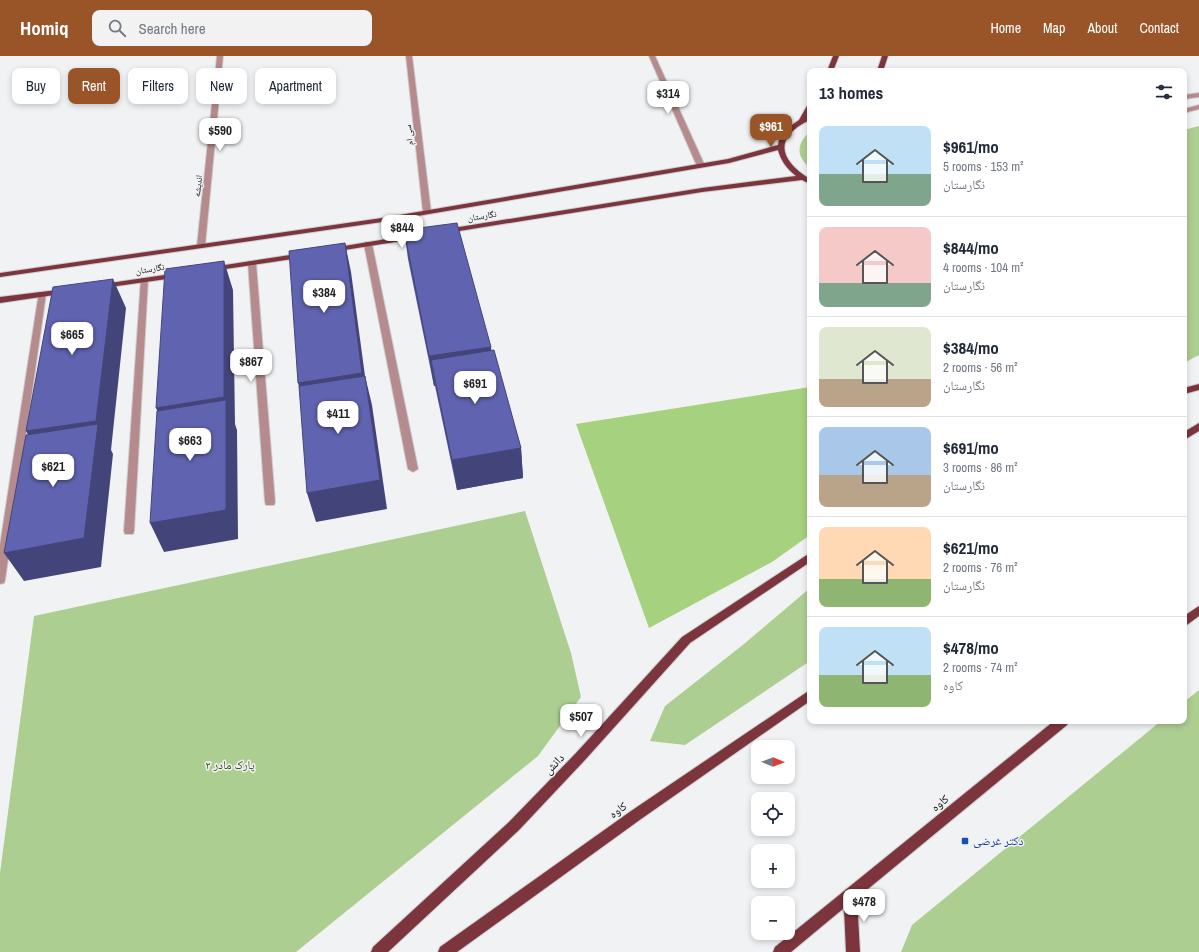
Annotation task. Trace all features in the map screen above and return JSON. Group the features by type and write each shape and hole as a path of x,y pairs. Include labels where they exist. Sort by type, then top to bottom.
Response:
{"main road":[{"path":"831,68 836,56"},
{"path":"881,68 885,56"},
{"path":"802,121 807,112"},
{"path":"807,119 790,128 783,137 780,147 782,157 789,168 801,178 807,181"},
{"name":"نگارستان","path":"0,275 427,212 729,161 780,147"},
{"name":"نگارستان","path":"437,233 702,190 801,178"},
{"path":"206,270 422,236"},
{"name":"نگارستان","path":"97,286 182,274"},
{"path":"0,300 74,290"},
{"path":"1187,390 1199,387"},
{"path":"1187,435 1199,426"},
{"name":"دانش","path":"378,952 514,826 580,757 686,640 807,559"},
{"path":"1187,620 1199,610"},
{"name":"کاوه","path":"445,952 636,815 807,697"},
{"name":"کاوه","path":"780,952 1059,724"},
{"path":"850,895 853,952"}],"street":[{"name":"اندیشه","path":"201,246 220,56"},
{"name":"سی ام","path":"409,56 427,212"},
{"path":"652,56 701,166"},
{"path":"1187,97 1199,95"},
{"path":"1187,110 1199,107"},
{"path":"368,244 413,469"},
{"path":"252,263 270,502"},
{"path":"129,531 144,280"},
{"path":"0,580 42,294"}],"green space":[{"path":"1199,126 1199,355 1187,361 1187,129"},
{"path":"807,135 807,165 800,154 800,145"},
{"path":"807,387 807,537 772,562 649,628 576,424"},
{"name":"پارک مادر ۲","path":"525,511 571,653 581,697 538,756 296,952 0,952 0,873 34,616"},
{"path":"807,591 807,663 685,745 650,741 665,706 744,644"},
{"path":"1199,690 1199,952 901,952 912,925 1157,724 1187,724 1187,700"}],"building":[{"path":"457,223 491,347 429,356 404,230"},
{"path":"345,243 362,373 298,383 289,251"},
{"path":"224,261 224,397 156,408 165,269"},
{"path":"113,279 96,421 26,431 53,287"},
{"path":"494,350 521,448 452,460 431,360"},
{"path":"365,376 380,480 307,493 299,386"},
{"path":"226,400 226,510 150,523 157,411"},
{"path":"98,424 84,538 4,553 26,435"}],"place":[{"name":"دکتر غرضی","path":"965,841"}]}
